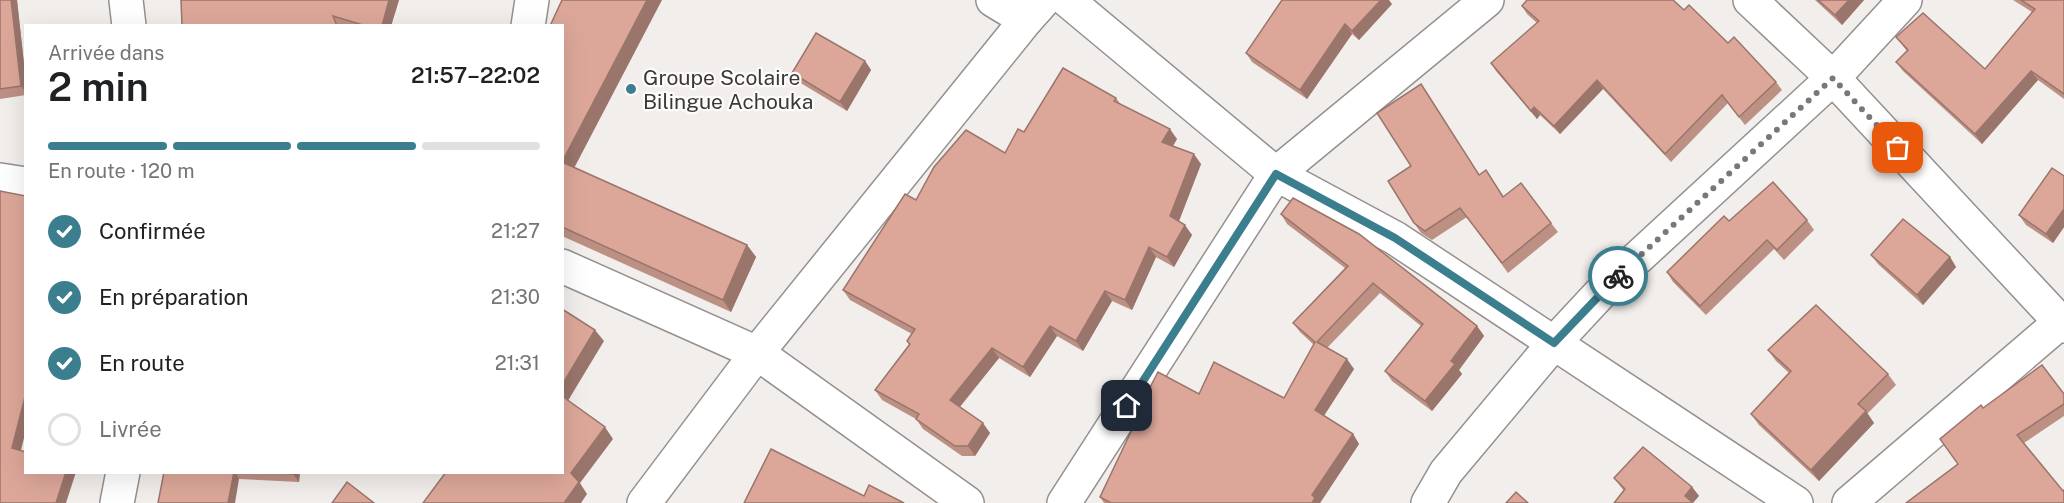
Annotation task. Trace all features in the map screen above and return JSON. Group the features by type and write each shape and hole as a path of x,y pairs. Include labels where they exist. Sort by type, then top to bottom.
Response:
{"street":[{"path":"126,0 129,24"},
{"path":"528,24 532,0"},
{"path":"644,503 757,353 1035,10 993,0"},
{"path":"1068,0 1276,174 1395,238 1796,503"},
{"path":"1064,503 1276,174 1487,0"},
{"path":"1750,0 1833,78 2063,322 1849,503"},
{"path":"1428,503 1446,472 1554,343 1607,286 1833,78 1905,0"},
{"path":"0,180 24,184"},
{"path":"564,267 757,353 968,503"},
{"path":"117,503 123,474"}],"building":[{"path":"0,0 11,0 21,86 0,89"},
{"path":"181,0 389,0 383,24 359,24 333,16 336,24 182,24"},
{"path":"562,0 647,0 564,158 564,24 551,24"},
{"path":"1282,0 1381,0 1352,31 1345,24 1300,90 1246,53"},
{"path":"1527,0 1673,0 1684,10 1689,5 1728,43 1734,37 1776,82 1739,117 1722,95 1665,154 1597,80 1554,126 1534,107 1531,111 1491,63 1539,21 1522,6"},
{"path":"1818,0 1849,0 1835,15"},
{"path":"2021,0 2064,0 2064,94 2031,71 1975,134 1896,62 1908,50 1896,37 1923,13 1985,69 2035,9"},
{"path":"816,33 865,61 840,102 792,73"},
{"path":"1063,68 1116,98 1114,101 1170,129 1162,142 1194,154 1170,216 1185,225 1167,257 1149,247 1125,300 1105,291 1076,341 1050,326 1023,367 992,348 950,400 983,423 968,446 955,446 916,419 919,414 875,390 910,344 907,341 915,329 843,290 905,194 916,200 934,167 966,130 1005,153 1018,129 1024,132"},
{"path":"1421,84 1479,175 1486,170 1503,197 1521,183 1551,223 1502,263 1460,208 1425,231 1414,223 1388,181 1411,166 1377,113"},
{"path":"564,163 747,245 723,300 564,228"},
{"path":"2052,168 2064,176 2064,209 2046,234 2019,215"},
{"path":"1773,182 1807,220 1777,250 1767,240 1700,306 1667,272 1724,216 1729,221"},
{"path":"0,191 24,196 24,401 12,448 24,451 24,474 65,474 56,503 0,503"},
{"path":"1293,198 1359,234 1477,326 1451,361 1455,364 1425,401 1385,371 1423,324 1373,283 1317,342 1347,359 1315,410 1353,434 1312,495 1315,498 1312,503 1111,503 1100,497 1137,419 1134,418 1158,372 1199,394 1214,362 1284,398 1315,342 1293,323 1348,266 1281,214"},
{"path":"1903,219 1950,257 1917,295 1871,255"},
{"path":"1816,305 1888,374 1858,404 1866,411 1811,470 1751,414 1791,371 1768,350"},
{"path":"564,310 595,330 564,382"},
{"path":"2042,365 2064,394 2064,404 2017,435 2064,490 2064,503 1906,503 1958,464 1940,439 1981,405 1983,408"},
{"path":"564,397 605,427 571,473 579,482 564,503 423,503 445,474 564,474"},
{"path":"1643,447 1692,487 1685,496 1691,503 1614,503 1625,489 1614,478"},
{"path":"771,449 864,496 869,485 904,503 744,503"},
{"path":"164,474 234,474 228,503 158,503"},
{"path":"347,482 374,503 332,503"},
{"path":"1516,492 1528,503 1506,503"}],"way so far":[{"path":"1618,276 1833,78 1898,148"}],"place":[{"name":"Groupe Scolaire Bilingue Achouka","path":"631,89"}],"route":[{"path":"1127,406 1276,174 1395,238 1554,343 1618,276"}]}
